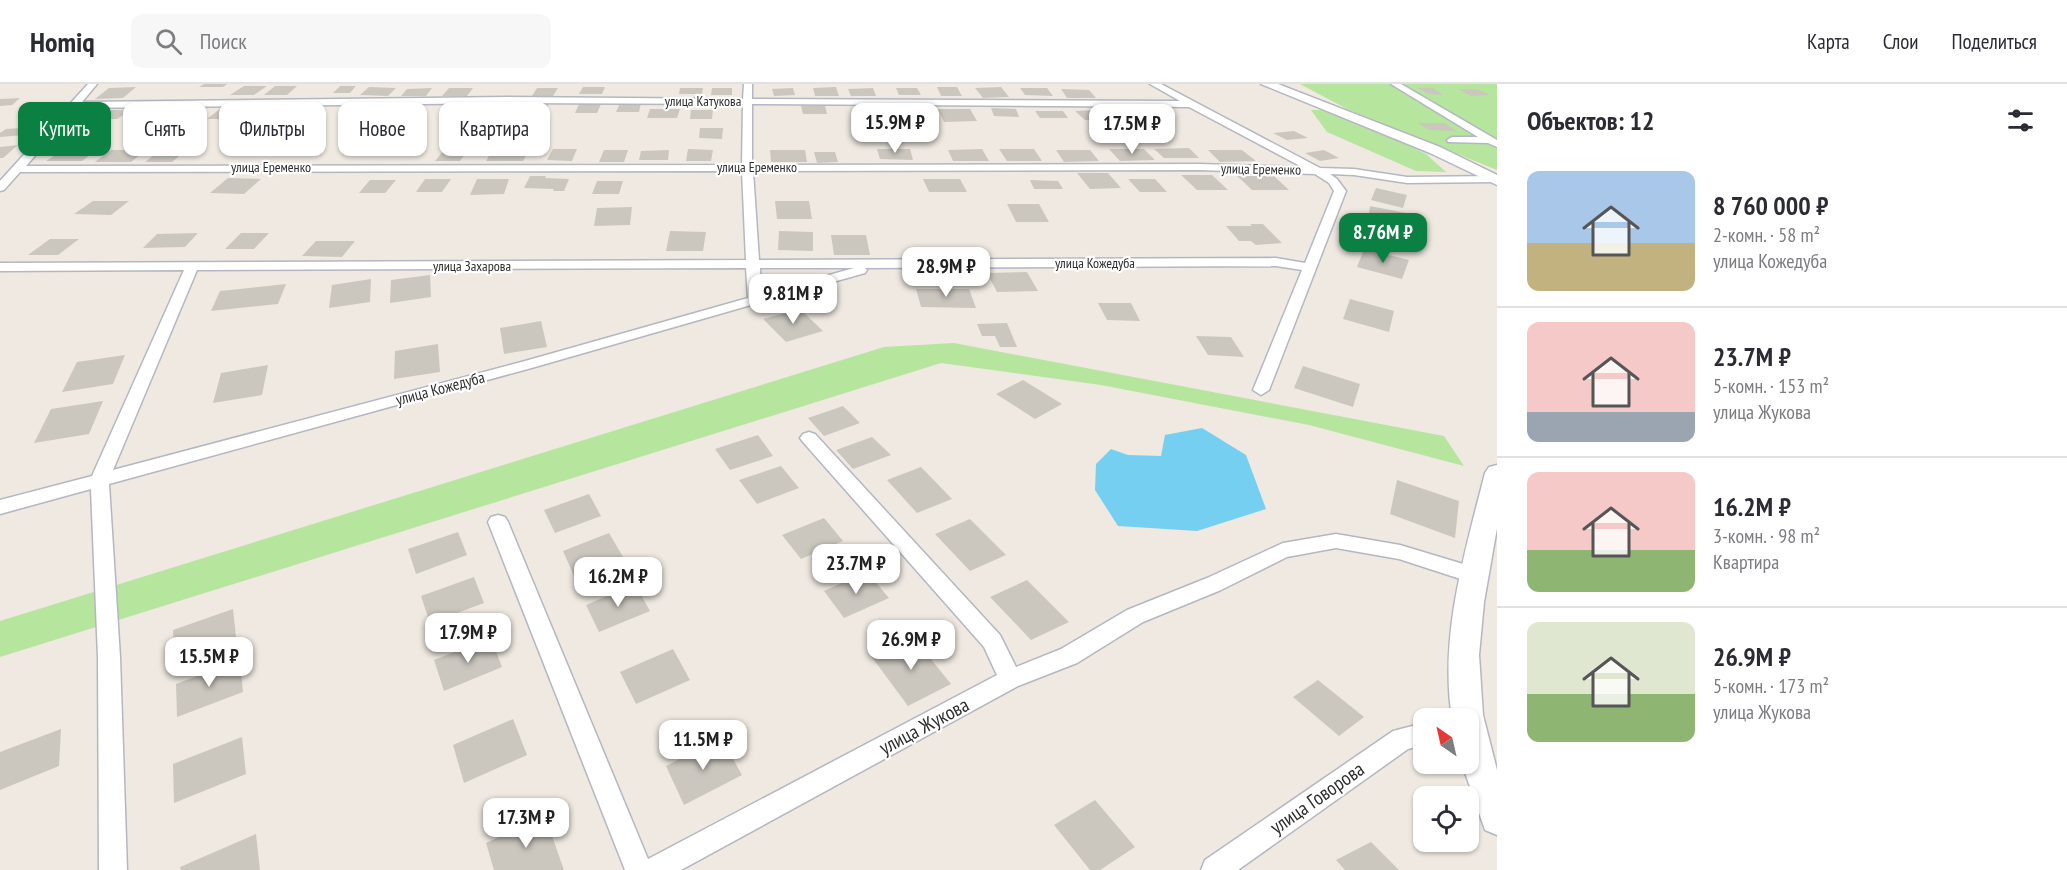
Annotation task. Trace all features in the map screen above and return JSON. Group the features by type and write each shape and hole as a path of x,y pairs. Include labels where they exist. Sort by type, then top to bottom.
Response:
{"main road":[{"path":"1266,84 1435,150 1496,179"},
{"path":"1468,708 1464,636 1497,473"},
{"path":"1479,766 1497,818"}],"street":[{"path":"76,102 93,84"},
{"path":"748,84 747,167 755,302"},
{"path":"1154,84 1191,104"},
{"path":"1395,84 1495,141"},
{"name":"улица Катукова","path":"111,105 508,100 1191,104 1316,170"},
{"path":"1452,140 1495,141"},
{"path":"0,188 28,156"},
{"name":"улица Еременко","path":"18,168 1188,167 1354,172 1407,180 1496,179"},
{"path":"1261,390 1340,191 1333,181 1316,170"},
{"name":"улица Кожедуба","path":"753,265 1276,262 1310,268"},
{"name":"улица Захарова","path":"0,267 753,265"},
{"name":"улица Кожедуба","path":"0,507 755,302 879,265"},
{"path":"113,870 108,657 100,479 192,267"},
{"path":"809,438 992,641 1010,679"},
{"path":"498,522 639,870"},
{"name":"улица Жукова","path":"654,870 1010,679 1069,656 1135,616 1214,584 1283,550 1336,541 1400,552 1476,576"},
{"name":"улица Говорова","path":"1215,870 1402,739 1413,736"}],"green space":[{"path":"1300,84 1497,84 1497,170 1347,109"},
{"path":"1311,110 1321,110 1395,139 1426,154 1446,172 1416,171 1327,132"},
{"path":"954,343 1444,436 1464,466 1309,425 1101,385 941,363 0,657 0,621 884,347"}],"water":[{"path":"1202,428 1246,455 1266,509 1197,531 1118,526 1095,490 1096,464 1111,449 1128,455 1161,456 1165,435"}],"building":[{"path":"204,84 227,84 223,87 199,87"},
{"path":"244,86 267,86 254,95 230,95"},
{"path":"275,86 297,86 287,95 264,95"},
{"path":"340,86 356,86 350,93 333,93"},
{"path":"136,87 123,98 95,99 109,88"},
{"path":"369,87 396,88 388,96 360,95"},
{"path":"583,87 605,87 602,94 579,94"},
{"path":"836,87 839,96 815,96 813,88"},
{"path":"937,87 957,87 962,96 941,96"},
{"path":"1001,87 1009,97 983,98 975,88"},
{"path":"432,88 426,96 401,96 407,89"},
{"path":"449,88 473,88 467,96 442,96"},
{"path":"537,88 558,88 553,96 532,96"},
{"path":"680,88 703,88 702,94 679,94"},
{"path":"712,88 732,88 732,95 711,95"},
{"path":"793,88 795,95 774,96 772,89"},
{"path":"873,88 876,96 851,96 848,89"},
{"path":"896,88 917,88 921,95 899,95"},
{"path":"1020,88 1047,88 1053,96 1025,95"},
{"path":"1417,88 1433,88 1443,95 1428,94"},
{"path":"1061,89 1089,90 1096,98 1067,98"},
{"path":"1458,89 1477,89 1490,95 1471,96"},
{"path":"20,98 12,105 0,106 0,99"},
{"path":"620,103 641,103 639,112 616,112"},
{"path":"579,104 601,104 597,113 575,113"},
{"path":"825,105 827,114 803,114 801,106"},
{"path":"991,108 1016,109 1019,117 994,116"},
{"path":"650,109 680,109 677,118 647,118"},
{"path":"938,109 970,109 977,121 944,122"},
{"path":"111,110 123,110 123,115 117,119 111,119"},
{"path":"219,110 219,119 207,119"},
{"path":"691,110 713,110 712,119 690,119"},
{"path":"1097,110 1106,120 1085,120 1075,111"},
{"path":"1035,111 1063,111 1068,118 1040,118"},
{"path":"1418,123 1445,123 1456,131 1429,130"},
{"path":"18,128 18,136 0,137 0,133 6,129"},
{"path":"700,128 723,128 722,139 699,138"},
{"path":"1294,131 1308,138 1287,140 1273,133"},
{"path":"18,145 3,158 0,158 0,147"},
{"path":"1189,148 1199,158 1164,158 1154,149"},
{"path":"553,149 577,149 572,161 547,160"},
{"path":"688,149 713,150 711,161 686,161"},
{"path":"877,149 910,149 913,160 880,159"},
{"path":"982,149 989,161 953,161 948,150"},
{"path":"999,149 1034,149 1042,161 1007,161"},
{"path":"1109,149 1144,149 1155,160 1120,161"},
{"path":"111,150 123,150 123,156 138,156 131,162 95,162 103,156 111,156"},
{"path":"604,150 628,150 624,162 599,162"},
{"path":"669,150 668,160 639,160 641,151"},
{"path":"770,150 805,150 807,162 771,162"},
{"path":"1056,150 1090,150 1099,161 1064,162"},
{"path":"1208,150 1242,150 1256,161 1220,162"},
{"path":"1324,150 1339,158 1320,161 1305,153"},
{"path":"814,152 835,152 838,162 817,163"},
{"path":"54,156 89,156 82,161 46,161"},
{"path":"153,156 179,156 172,162 145,162"},
{"path":"439,156 464,156 460,161 435,161"},
{"path":"489,156 526,156 523,161 486,161"},
{"path":"1077,173 1108,173 1121,188 1090,189"},
{"path":"1181,175 1212,175 1228,190 1197,190"},
{"path":"530,176 569,179 564,191 524,188"},
{"path":"1237,176 1274,176 1289,190 1252,190"},
{"path":"228,178 261,179 244,194 210,193"},
{"path":"425,179 451,179 442,192 416,192"},
{"path":"477,179 509,179 504,194 470,195"},
{"path":"923,179 960,179 967,192 929,192"},
{"path":"1128,179 1155,179 1167,192 1140,192"},
{"path":"370,180 396,180 385,193 359,193"},
{"path":"1030,180 1058,181 1063,189 1034,189"},
{"path":"597,181 623,181 619,194 592,194"},
{"path":"1376,188 1407,195 1403,208 1371,200"},
{"path":"93,201 129,201 111,215 74,214"},
{"path":"775,201 809,201 812,219 777,219"},
{"path":"1007,204 1039,204 1049,222 1016,222"},
{"path":"1370,206 1411,214 1410,229 1368,220"},
{"path":"632,207 630,225 594,226 597,208"},
{"path":"1250,224 1263,224 1282,243 1256,245 1251,241 1239,241 1226,226 1252,226"},
{"path":"1368,226 1414,238 1405,251 1359,238"},
{"path":"670,231 706,232 703,251 666,251"},
{"path":"779,231 813,232 813,251 778,250"},
{"path":"198,233 185,247 143,248 157,234"},
{"path":"241,233 269,233 254,249 225,249"},
{"path":"831,235 866,235 870,255 834,255"},
{"path":"50,239 79,239 58,255 28,255"},
{"path":"316,241 355,241 342,257 302,256"},
{"path":"1364,249 1409,260 1402,279 1357,267"},
{"path":"1027,272 1038,291 997,292 987,273"},
{"path":"430,275 431,297 390,303 391,280"},
{"path":"371,279 370,302 329,308 332,285"},
{"path":"286,284 278,304 211,311 220,291"},
{"path":"916,289 969,289 976,308 921,307"},
{"path":"1350,299 1394,311 1389,332 1343,319"},
{"path":"1098,303 1131,303 1140,321 1107,320"},
{"path":"800,309 823,331 786,342 763,319"},
{"path":"541,321 547,347 504,354 500,328"},
{"path":"1007,323 1017,347 1000,347 995,336 982,336 977,324"},
{"path":"1196,336 1231,337 1244,357 1208,355"},
{"path":"438,344 440,372 394,379 395,351"},
{"path":"125,355 113,384 62,392 77,362"},
{"path":"268,365 262,395 213,403 221,373"},
{"path":"1303,366 1360,384 1353,407 1294,388"},
{"path":"1023,380 1062,404 1035,419 996,394"},
{"path":"103,401 89,434 34,443 51,409"},
{"path":"843,406 860,423 824,436 808,418"},
{"path":"758,435 773,456 730,470 715,449"},
{"path":"872,437 891,455 853,469 836,450"},
{"path":"781,466 799,488 757,504 739,480"},
{"path":"921,467 952,499 917,513 887,480"},
{"path":"1397,480 1459,501 1455,538 1390,514"},
{"path":"589,494 601,516 555,533 544,510"},
{"path":"824,518 843,541 801,559 782,535"},
{"path":"970,519 1006,555 970,571 935,534"},
{"path":"458,532 467,555 416,574 408,549"},
{"path":"609,533 623,557 574,576 563,551"},
{"path":"867,572 889,598 844,618 824,591"},
{"path":"474,577 484,603 430,623 421,596"},
{"path":"1027,580 1069,622 1031,640 990,597"},
{"path":"635,584 650,611 599,632 586,605"},
{"path":"233,609 236,637 174,659 173,630"},
{"path":"913,637 951,684 908,706 871,656"},
{"path":"491,638 502,667 444,691 434,660"},
{"path":"673,649 690,680 636,704 620,672"},
{"path":"240,660 243,692 177,717 176,684"},
{"path":"1318,680 1364,717 1339,736 1293,697"},
{"path":"513,719 527,755 464,783 453,745"},
{"path":"61,729 59,766 0,790 0,752"},
{"path":"242,737 246,774 174,803 173,764"},
{"path":"721,738 742,775 684,805 666,766"},
{"path":"1095,800 1135,847 1100,870 1090,870 1054,825"},
{"path":"545,816 564,870 494,870 486,843"},
{"path":"256,834 260,870 181,870 180,867"},
{"path":"1371,842 1399,870 1345,870 1336,860"}]}
